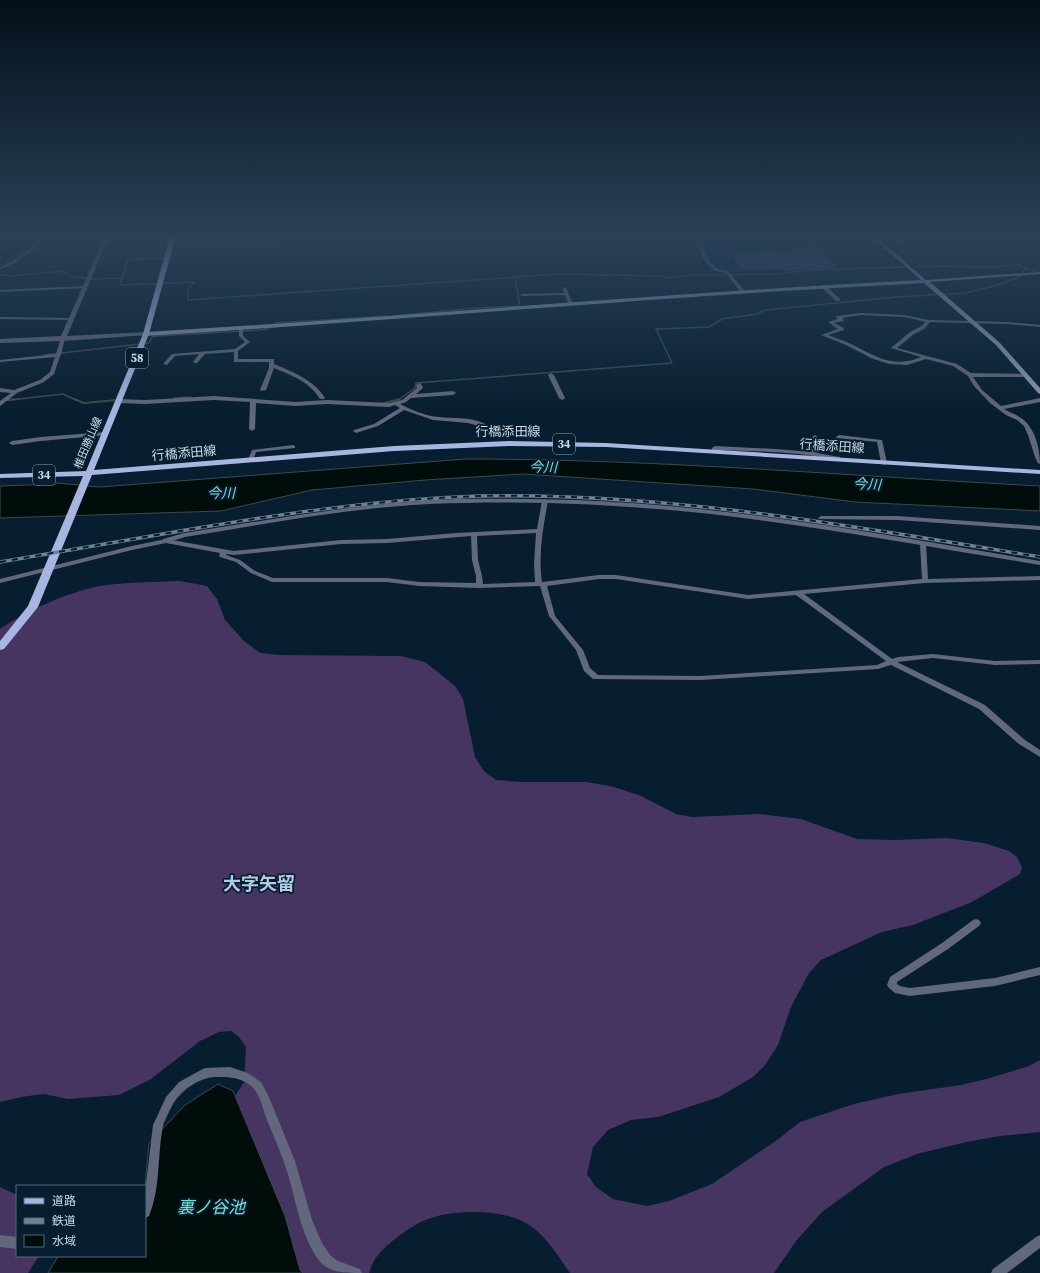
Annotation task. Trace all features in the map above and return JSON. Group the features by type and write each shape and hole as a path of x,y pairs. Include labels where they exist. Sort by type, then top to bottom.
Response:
{"main road":[{"name":"椎田勝山線","path":"0,647 33,607 146,334 157,295"},
{"path":"146,334 695,295"},
{"path":"943,295 998,344 1040,392"},
{"name":"行橋添田線","path":"0,476 88,474 452,445 606,445 1040,472"}],"street":[{"path":"0,404 15,392 48,376 54,369 64,338 82,295"},
{"path":"567,295 571,304"},
{"path":"833,295 838,300"},
{"path":"926,357 918,361 901,365 878,360 855,348 823,335 842,329 830,322 842,320 838,317 861,314 904,316 929,321 1008,323 1040,326"},
{"path":"0,318 72,319"},
{"path":"929,321 922,328 912,333 893,348 955,365 970,375 1024,374"},
{"path":"165,364 174,355 236,350 248,342 241,336 241,328"},
{"path":"0,341 146,334"},
{"path":"236,350 236,361 268,358 272,360 272,365 263,390"},
{"path":"195,362 204,352"},
{"path":"0,361 58,355"},
{"path":"272,365 312,386 320,393 322,398"},
{"path":"550,375 562,398"},
{"path":"970,375 971,380 976,386 1001,408 1023,421 1034,441 1035,452 1040,462"},
{"path":"119,401 145,402 214,398 306,405 327,402 378,405 397,404 411,396 420,388 419,385"},
{"path":"0,390 15,392"},
{"path":"411,396 453,393"},
{"path":"1001,408 1040,400"},
{"path":"252,429 253,401"},
{"path":"397,404 404,408 439,419 474,421 485,426"},
{"path":"356,431 376,425 404,408"},
{"path":"12,443 105,434"},
{"path":"815,437 813,445 815,454"},
{"path":"839,437 880,441 884,463"},
{"path":"251,460 254,451 293,447"},
{"path":"714,452 715,448 815,454 838,458 838,460"},
{"path":"0,581 166,541 184,535 348,510 405,504 492,501 545,501 695,509 738,514 1040,563"},
{"path":"545,501 539,531 536,573 552,616 579,650 587,669 596,677 701,678 851,669 878,667 898,659 933,656 995,663 1040,662"},
{"path":"821,518 897,518 1040,528"},
{"path":"166,541 224,552 247,552 341,542 387,541 418,537 539,531"},
{"path":"474,534 476,541 475,559 479,573 479,586"},
{"path":"923,544 925,581"},
{"path":"224,552 222,556 238,561 253,572 272,580 387,580 419,584 479,586 541,584 578,579 616,577 748,597 925,581 1040,578"},
{"path":"798,593 891,662 982,707 1022,742 1040,754"},
{"path":"976,923 945,946 893,980 892,985 898,990 910,992 995,982 1040,971"},
{"path":"146,1209 150,1196 158,1125 170,1100 183,1085 205,1073 230,1072 244,1076 257,1085 264,1097 296,1182 312,1236 323,1256 337,1269 356,1273"},
{"path":"0,1241 16,1243"},
{"path":"997,1273 1040,1241"}],"shaded area":[{"path":"180,581 207,586 217,599 225,620 244,641 260,653 280,655 400,656 425,662 455,686 463,699 475,757 484,771 496,780 522,782 587,782 614,787 641,796 676,814 692,817 759,814 801,819 857,839 895,840 947,838 984,843 1009,851 1017,857 1022,867 1020,874 972,902 913,925 882,932 821,960 809,973 791,1007 778,1045 765,1065 753,1077 719,1097 658,1117 631,1120 608,1130 593,1147 587,1174 596,1187 613,1199 647,1206 669,1201 712,1184 777,1140 800,1122 854,1104 898,1094 961,1085 990,1078 1029,1066 1040,1060 1040,1132 1000,1136 966,1142 917,1154 884,1167 822,1212 796,1241 774,1273 570,1273 551,1246 533,1227 516,1218 504,1215 464,1212 451,1213 428,1219 407,1230 392,1241 380,1253 374,1261 369,1273 246,1273 222,1116 244,1082 246,1047 239,1037 231,1031 219,1032 200,1041 151,1079 119,1095 68,1099 44,1094 0,1102 0,629 24,614 51,601 79,591 116,584"},
{"path":"0,1187 16,1195 16,1257 38,1257 28,1273 0,1273"}],"water":[{"name":"今川","path":"466,459 681,465 1040,486 1040,511 855,502 753,489 523,474 425,480 312,490 221,511 0,518 0,486 56,483 100,487"},
{"name":"裏ノ谷池","path":"218,1084 233,1091 285,1216 300,1270 303,1273 48,1273 57,1257 146,1257 145,1185 149,1143 185,1105"}],"waterway":[{"path":"188,295 188,300 254,295"},
{"path":"393,316 475,308 520,306 518,295"},
{"path":"399,399 415,388 416,383 672,363 656,329 709,327 722,319 757,314 765,310 923,295"},
{"path":"44,355 149,343 152,337 157,336 260,330 268,329 275,323 388,316"},
{"path":"18,399 63,394 76,400"},
{"path":"174,398 191,397"},
{"path":"8,400 18,399"},
{"path":"10,400 18,399"},
{"path":"74,399 84,403 117,400"},
{"path":"384,403 399,399"}],"railway":[{"path":"0,562 300,512 408,500 480,496 551,496 691,506 831,523 1040,557"}],"district":[{"name":"大字矢留","path":"259,883"}]}
